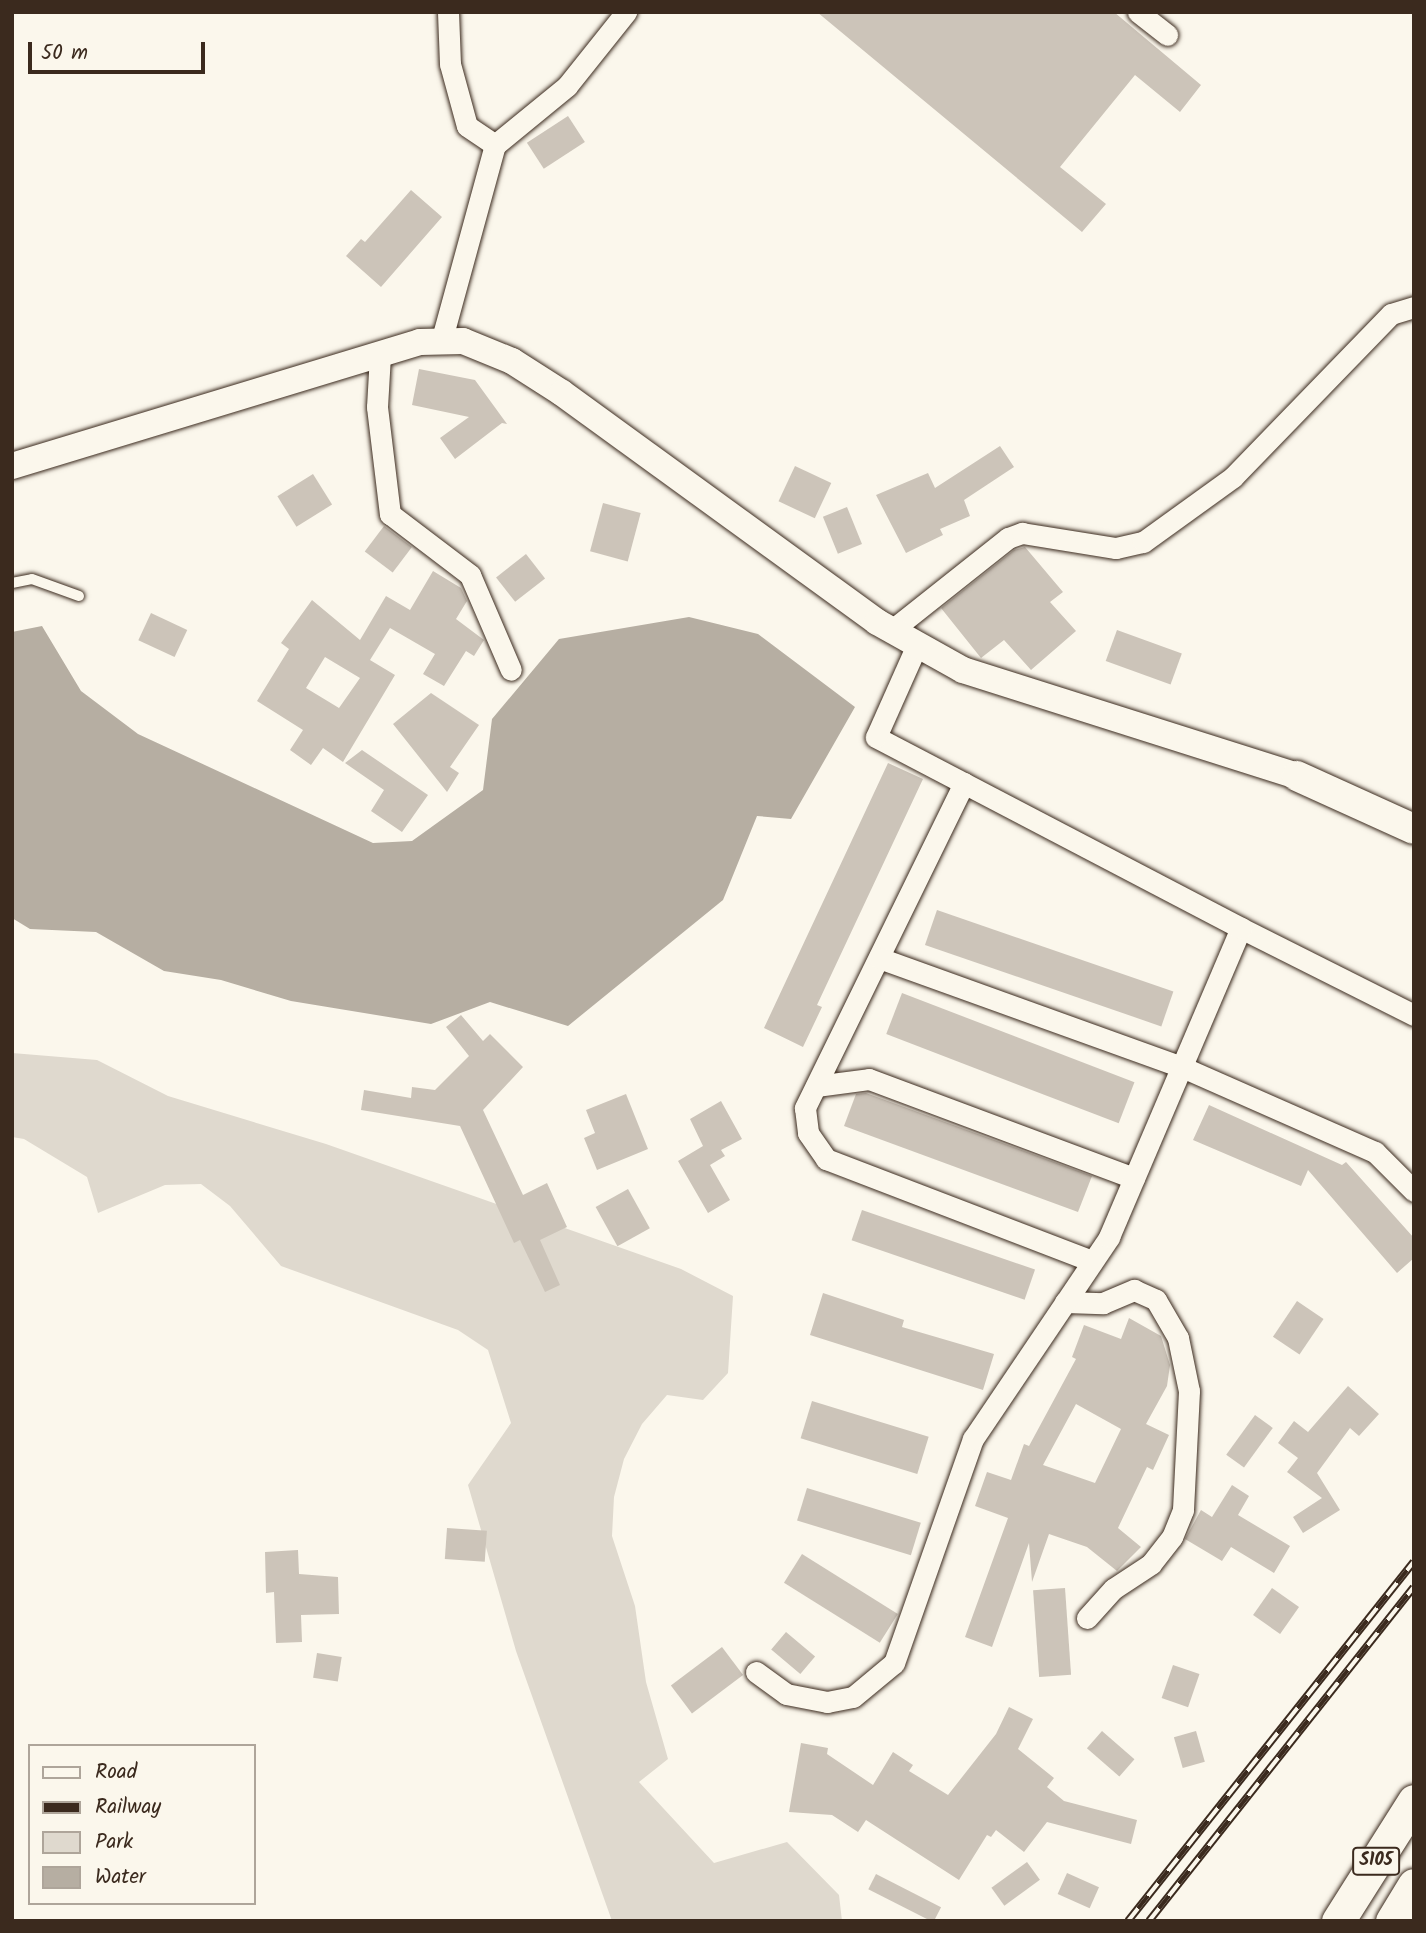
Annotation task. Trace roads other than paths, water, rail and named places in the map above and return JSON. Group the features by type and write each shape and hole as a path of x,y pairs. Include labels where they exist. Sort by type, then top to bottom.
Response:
{"main road":[{"path":"1297,776 1347,784 1414,810"},
{"path":"1297,776 1414,829"},
{"name":"S105","path":"1338,1921 1414,1801"},
{"name":"S105","path":"1392,1921 1414,1885"}],"street":[{"path":"448,12 450,64 467,126 495,145"},
{"path":"441,342 495,145 567,86 626,12"},
{"path":"1138,12 1167,35"},
{"path":"892,631 1008,538 1022,533 1116,548 1143,542 1233,477 1391,314 1414,307"},
{"path":"12,466 420,342 463,341 522,367 892,631 963,670 1033,696 1297,776"},
{"path":"380,355 377,407 390,514 470,575 511,670"},
{"path":"917,645 876,737 1414,1016"},
{"path":"964,783 805,1108 808,1133 827,1159 1092,1261"},
{"path":"756,1672 786,1694 827,1702 853,1696 894,1662 973,1439 1109,1237 1241,928"},
{"path":"878,958 1182,1067 1375,1152 1414,1191"},
{"path":"816,1086 869,1079 1134,1178"},
{"path":"1065,1302 1103,1303 1134,1290 1156,1300 1178,1338 1189,1391 1183,1510 1172,1537 1151,1564 1102,1598 1087,1618"}],"lane":[{"path":"12,583 32,579 79,596"}],"water":[{"path":"689,617 758,634 855,707 791,819 757,816 723,900 568,1026 490,1002 431,1024 291,1001 221,980 164,971 96,932 30,929 12,918 12,632 42,626 81,691 138,734 373,843 412,841 483,790 492,719 559,639"}],"railway":[{"path":"1128,1921 1414,1562"},
{"path":"1149,1921 1414,1587"}]}
